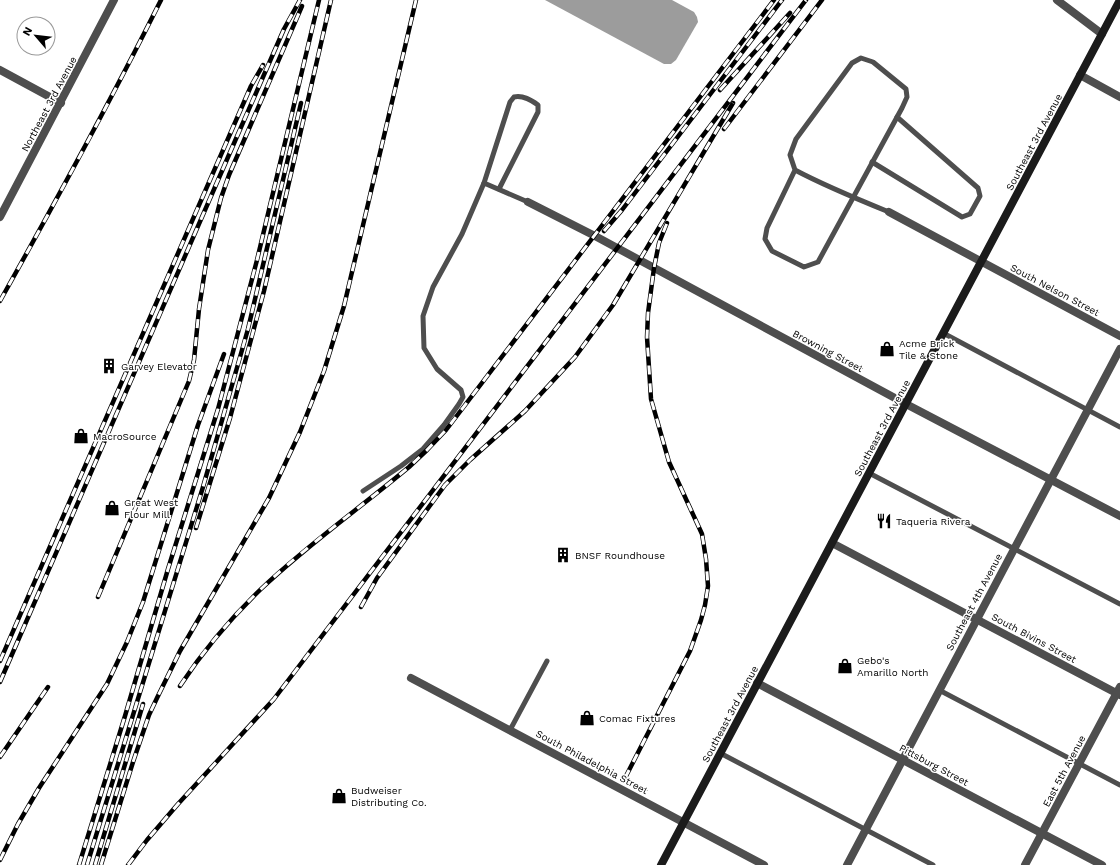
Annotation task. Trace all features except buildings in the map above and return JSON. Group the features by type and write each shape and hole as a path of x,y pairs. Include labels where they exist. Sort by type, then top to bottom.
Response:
{"main road":[{"name":"Southeast 3rd Avenue","path":"662,865 757,683 1120,0"}],"street":[{"name":"Northeast 3rd Avenue","path":"0,217 114,0"},
{"path":"1057,0 1102,34"},
{"path":"0,70 61,103"},
{"path":"1080,75 1120,97"},
{"name":"Browning Street","path":"528,202 906,404 1120,516"},
{"name":"South Nelson Street","path":"889,212 1120,336"},
{"name":"Southeast 4th Avenue","path":"847,865 1120,349"},
{"name":"South Bivins Street","path":"832,542 976,619 1119,692"},
{"name":"South Philadelphia Street","path":"411,678 764,865"},
{"name":"Pittsburg Street","path":"757,683 1102,865"},
{"name":"East 5th Avenue","path":"1025,865 1119,692"}],"lane":[{"path":"795,170 767,228 765,239 772,251 804,267 818,262 853,198 872,162 897,117 907,97 906,89 873,62 861,58 852,63 796,139 790,156 795,170 815,181 853,198 889,212"},
{"path":"364,491 423,449 444,425 459,404 462,397 461,390 437,369 424,348 424,316 433,287 462,234 484,183 510,102 514,97 520,96 533,101 538,105 538,112 499,190"},
{"path":"872,162 962,217 970,214 980,196 978,188 897,117"},
{"path":"484,183 528,202"},
{"path":"944,333 1120,427"},
{"path":"869,473 1120,604"},
{"path":"510,730 547,661"},
{"path":"939,690 1120,785"},
{"path":"720,753 933,865"}],"shaded area":[{"path":"545,0 672,0 694,12 698,22 676,60 671,64 664,64"}],"railway":[{"path":"0,301 42,226 161,0"},
{"path":"0,682 284,29 300,0"},
{"path":"79,865 218,409 257,260 319,0"},
{"path":"196,528 230,418 264,291 331,0"},
{"path":"101,865 149,715 180,651 269,498 300,432 324,371 344,306 416,0"},
{"path":"180,686 218,635 261,589 315,542 409,467 446,430 774,0"},
{"path":"604,231 622,210 782,0"},
{"path":"128,865 178,804 274,699 806,0"},
{"path":"724,129 822,0"},
{"path":"98,597 189,381 194,360 199,309 208,250 221,198 229,175 302,6"},
{"path":"720,90 790,13"},
{"path":"0,661 251,86 263,65"},
{"path":"87,865 203,487 248,329 301,103"},
{"path":"361,607 377,578 445,485 470,460 525,411 575,357 613,305 733,103"},
{"path":"625,778 690,651 701,620 708,586 702,534 669,462 651,399 647,337 648,313 659,243 667,223"},
{"path":"0,860 18,824 39,788 107,684 127,642 143,602 198,425 224,354"},
{"path":"0,757 48,687"},
{"path":"95,865 143,704"}],"place":[{"name":"Acme Brick Tile & Stone","path":"887,349"},
{"name":"Garvey Elevator","path":"109,366"},
{"name":"MacroSource","path":"81,436"},
{"name":"Great West Flour Mill","path":"112,508"},
{"name":"Taqueria Rivera","path":"884,521"},
{"name":"BNSF Roundhouse","path":"563,555"},
{"name":"Gebo's Amarillo North","path":"845,666"},
{"name":"Comac Fixtures","path":"587,718"},
{"name":"Budweiser Distributing Co.","path":"339,796"}]}
